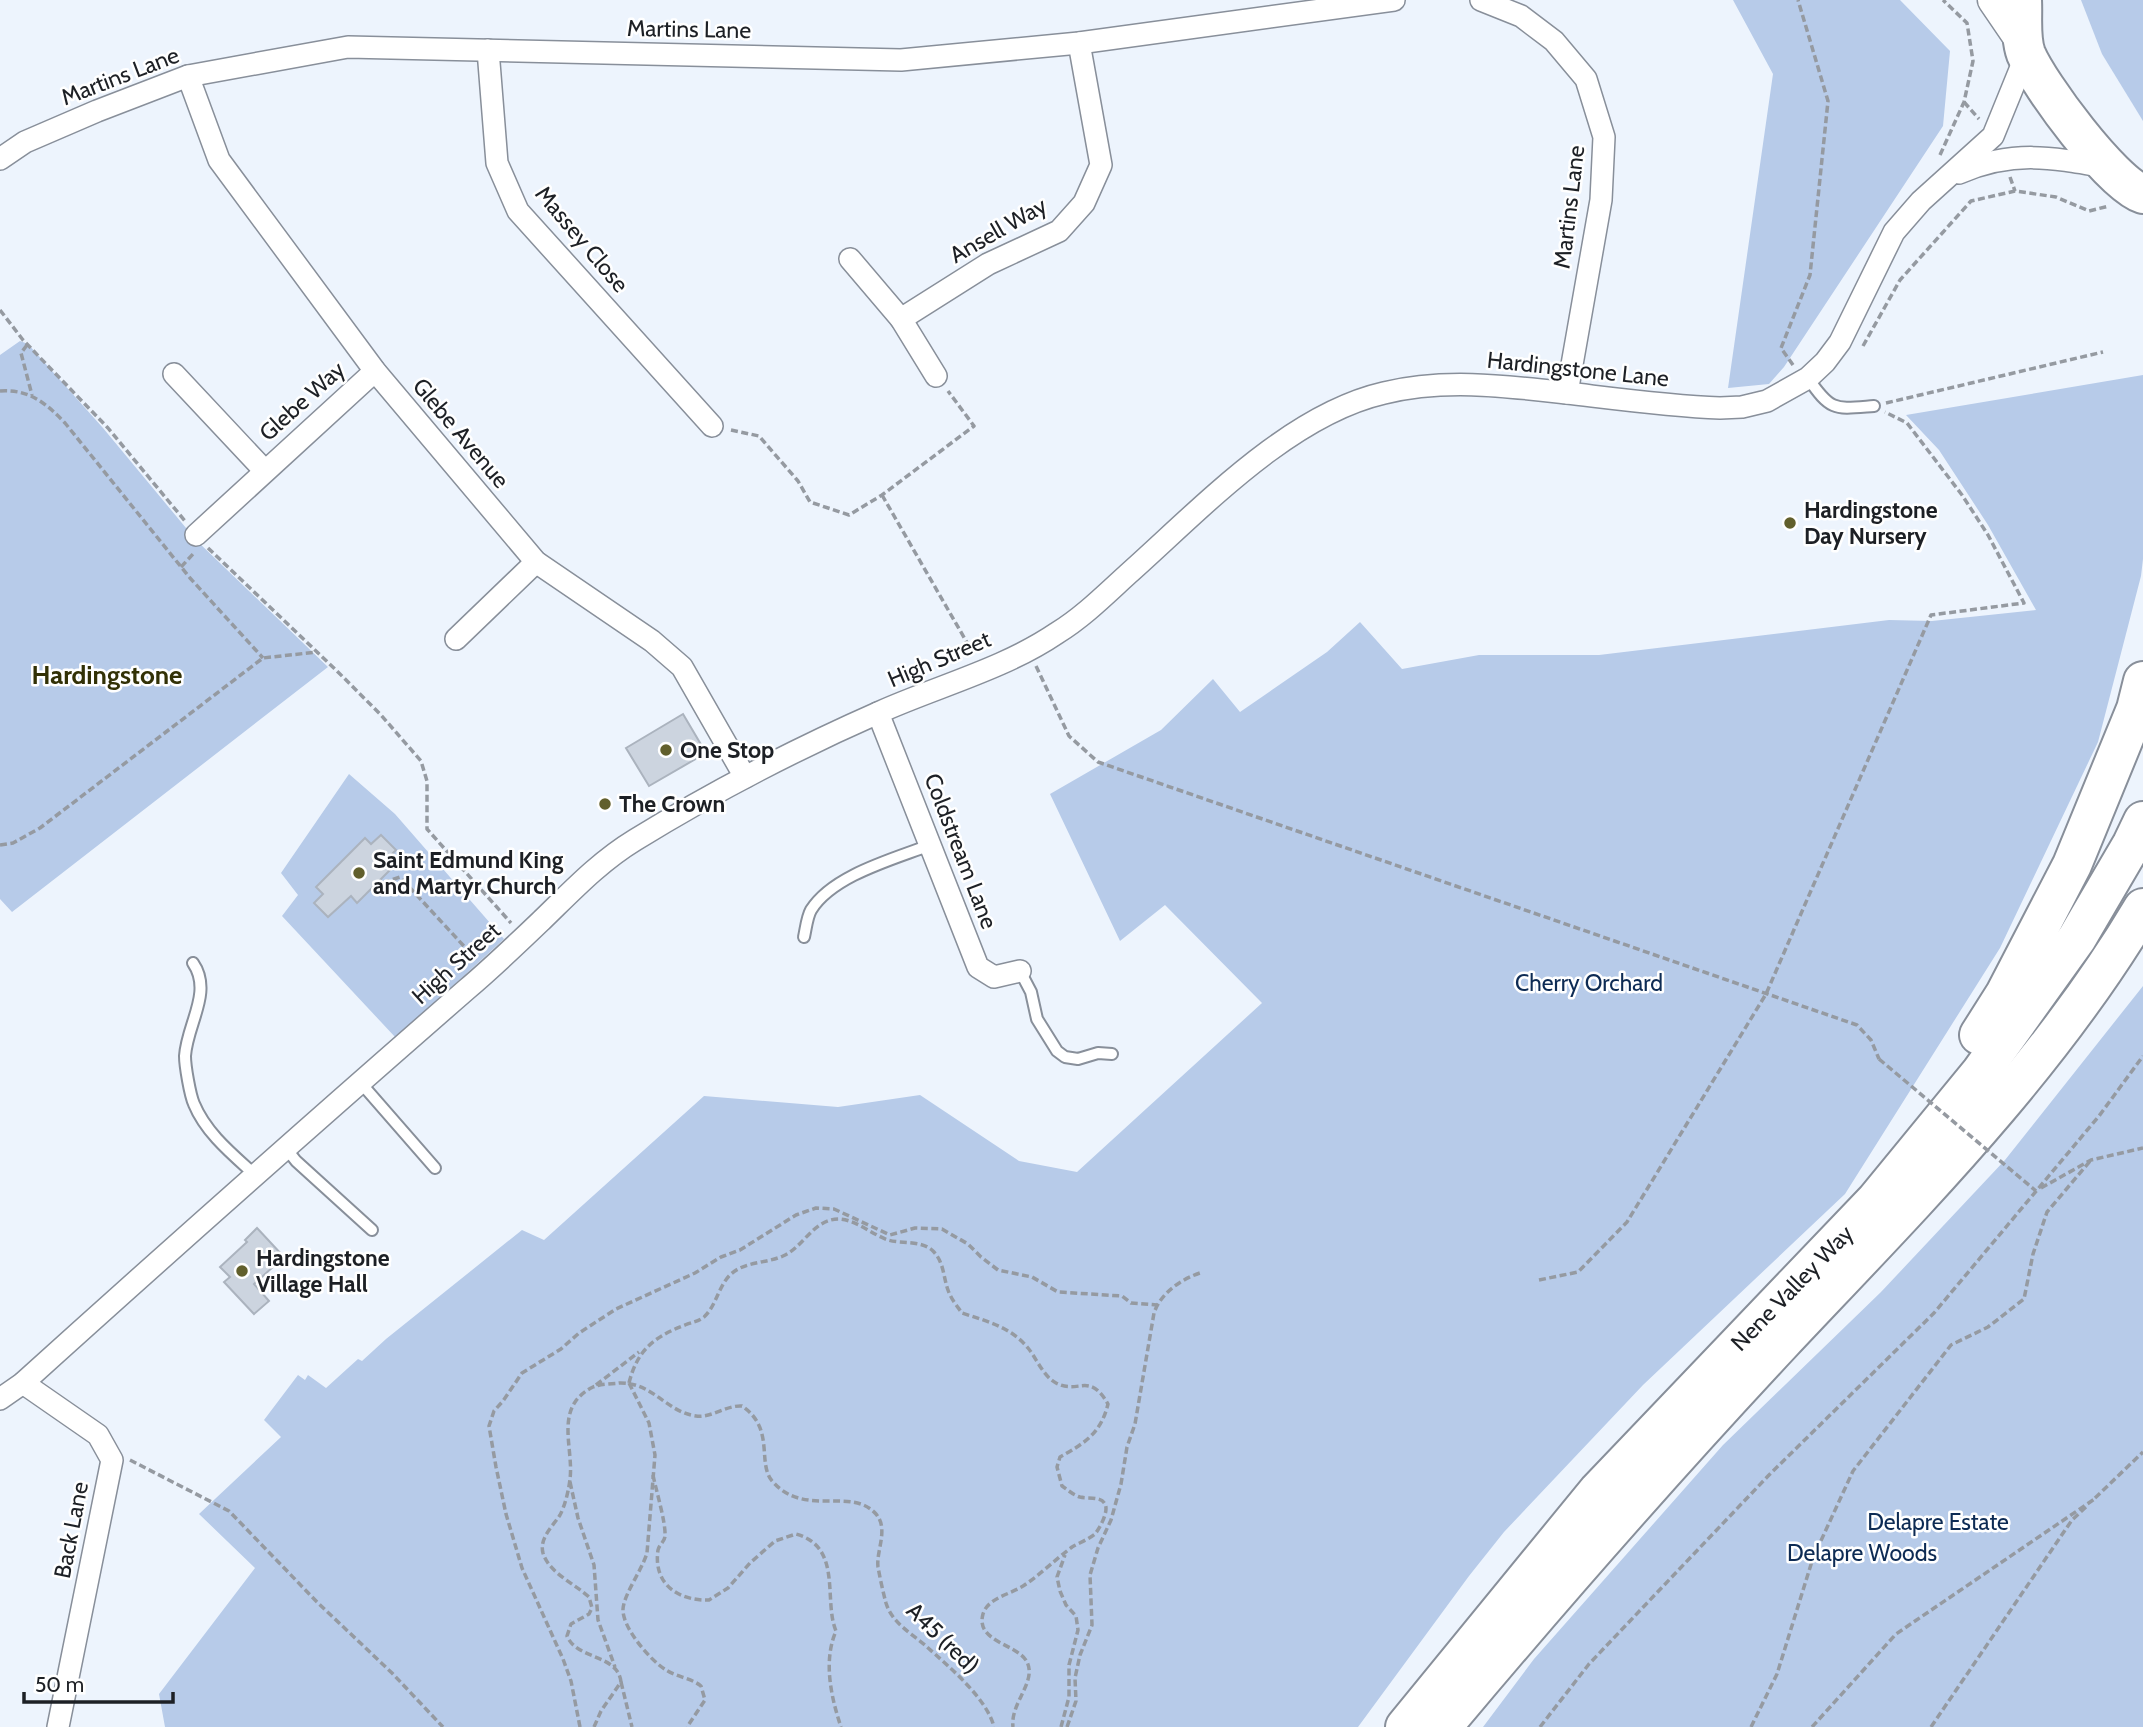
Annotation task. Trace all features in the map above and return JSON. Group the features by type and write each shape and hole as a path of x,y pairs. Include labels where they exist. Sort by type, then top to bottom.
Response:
{"highway":[{"path":"2022,0 2025,49 2056,105 2129,192"},
{"path":"1876,1200 2005,993 2073,865 2137,709 2143,681"},
{"name":"Nene Valley Way","path":"1405,1727 1598,1491 1876,1200 1981,1072 2077,938 2143,821"},
{"name":"Nene Valley Way","path":"1442,1727 1626,1514 1918,1199 2015,1088 2114,957 2143,908"},
{"path":"1782,1343 1925,1214 2040,1082 2143,955"}],"main road":[{"path":"1993,0 2025,49"}],"street":[{"name":"Martins Lane","path":"0,159 25,142 188,76 348,47 901,60 1079,43 1394,0"},
{"name":"Martins Lane","path":"1481,0 1521,16 1554,41 1586,79 1604,138 1601,200 1567,393"},
{"name":"Ansell Way","path":"901,319 988,264 1059,231 1084,203 1101,164 1079,43"},
{"name":"Hardingstone Lane","path":"1143,561 1213,497 1273,448 1307,425 1345,405 1381,393 1422,385 1477,384 1720,408 1742,407 1767,401 1802,374 1825,362 1840,342 1894,232 1921,201 1993,136 2025,49"},
{"name":"Massey Close","path":"488,50 497,163 518,211 712,426"},
{"name":"Glebe Avenue","path":"188,76 219,160 375,371 536,562 652,641 682,667 745,777"},
{"name":"Hardingstone Lane","path":"1950,177 1981,163 2015,156 2059,159 2129,192"},
{"path":"850,259 901,319 936,376"},
{"name":"Glebe Way","path":"196,535 375,371"},
{"name":"Glebe Way","path":"174,374 264,470"},
{"name":"High Street","path":"0,1399 23,1383 254,1174 487,972 600,863 745,777 878,713 982,670 1057,634 1143,561"},
{"path":"456,639 536,562"},
{"name":"Coldstream Lane","path":"878,713 978,967 994,977 1020,971"},
{"name":"Back Lane","path":"23,1383 98,1435 112,1460 58,1727"}],"lane":[{"path":"1802,374 1822,398 1838,409 1874,406"},
{"path":"804,937 810,911 826,893 853,876 930,845"},
{"path":"193,963 201,974 200,1003 190,1028 185,1058 194,1104 218,1140 254,1174"},
{"path":"1020,971 1031,992 1037,1019 1057,1051 1065,1057 1078,1059 1112,1054"},
{"path":"360,1082 435,1168"},
{"path":"285,1147 296,1161 372,1230"}],"path":[{"path":"1798,0 1828,101 1810,275 1781,348 1802,374"},
{"path":"1943,0 1967,23 1973,61 1964,102"},
{"path":"1860,352 1900,280 1971,201 2015,191 2056,197 2089,211 2129,192"},
{"path":"0,310 28,344 108,428 196,535 381,715 421,761 427,781 427,829 524,937"},
{"path":"28,344 21,353 32,395"},
{"path":"1874,406 2103,352"},
{"path":"712,426 759,436 798,481 810,502 849,515 882,495 974,426 936,376"},
{"path":"0,391 14,390 32,395 46,404 65,423 190,578 263,658"},
{"path":"1539,1280 1578,1272 1627,1222 1766,994 1931,615 2024,603 1962,495 1907,423 1874,406"},
{"path":"882,495 982,670"},
{"path":"0,845 13,844 40,828 263,658 317,652"},
{"path":"1037,668 1069,736 1098,762 1857,1025 1871,1040 1880,1059 2036,1191"},
{"path":"383,883 400,877 487,972"},
{"path":"1540,1727 1590,1664 1741,1505 1934,1313 2099,1116 2143,1056"},
{"path":"2036,1191 2091,1160 2143,1149"},
{"path":"1751,1727 1777,1674 1813,1558 1853,1471 1951,1345 1988,1327 2024,1299 2032,1254 2047,1212 2091,1160"},
{"path":"580,1727 571,1681 522,1567 506,1514 489,1426 494,1411 522,1373 561,1349 597,1320 616,1309 740,1250 796,1214 816,1208 834,1209 890,1235 915,1228 942,1229 968,1244 998,1270 1032,1277 1058,1292 1122,1296 1131,1303 1157,1305"},
{"path":"632,1727 621,1682 598,1620 594,1565 578,1518 570,1481 567,1440 569,1414 577,1400 642,1350 672,1330 700,1320 710,1311 726,1279 735,1271 785,1255 827,1221 849,1221 874,1235 925,1246 935,1253 942,1264 947,1289 962,1313 1003,1326 1024,1344 1056,1383 1092,1386 1108,1404 1101,1423 1089,1441 1060,1457 1057,1464 1062,1486 1078,1496 1097,1498 1104,1502 1106,1507 1103,1520 1094,1535 1068,1550 1026,1584 990,1603 982,1619 988,1633 1009,1649 1020,1653 1029,1666 1029,1679 1013,1714 1013,1727"},
{"path":"1067,1727 1076,1701 1075,1678 1080,1655 1092,1625 1090,1575 1098,1548 1111,1521 1121,1484 1127,1447 1135,1424 1147,1341 1157,1305 1168,1292 1188,1277 1203,1272"},
{"path":"642,1350 635,1362 629,1383 649,1423 654,1455 653,1475 647,1553 644,1566 626,1601 624,1614 637,1640 659,1665 670,1673 701,1686 705,1700 687,1727"},
{"path":"594,1387 629,1383"},
{"name":"A45 (red)","path":"629,1383 645,1387 691,1415 707,1415 742,1406 757,1419 764,1441 769,1477 782,1490 807,1501 851,1502 876,1513 882,1542 878,1566 887,1604 895,1619 981,1700 994,1727"},
{"path":"1931,1727 2072,1520 2143,1452"},
{"path":"122,1456 229,1511 443,1727"},
{"path":"653,1475 665,1535 659,1547 659,1574 666,1586 679,1594 709,1600 728,1588 750,1563 775,1541 796,1534 819,1548 828,1569 832,1596 831,1618 836,1631 830,1642 828,1664 832,1699 841,1727"},
{"path":"570,1481 562,1509 544,1540 543,1553 554,1569 589,1597 592,1603 589,1614 571,1624 567,1636 569,1642 588,1655 616,1668"},
{"path":"1812,1727 1896,1634 2096,1498"},
{"path":"1061,1727 1069,1697 1069,1665 1078,1630 1076,1616 1062,1597 1058,1577 1061,1561 1068,1550"},
{"path":"594,1727 601,1711 621,1682"}],"green space":[{"path":"1733,0 1900,0 1950,51 1943,126 1784,367 1769,384 1728,388 1773,74"},
{"path":"2081,0 2143,0 2143,121 2102,54"},
{"path":"20,341 28,344 103,428 196,540 328,667 12,912 0,899 0,355"},
{"name":"Cherry Orchard","path":"2143,375 2141,576 2098,742 2000,948 1845,1194 1643,1385 1504,1532 1358,1727 165,1727 159,1694 255,1568 199,1514 281,1437 264,1420 298,1375 305,1380 308,1375 326,1388 358,1359 362,1361 522,1230 544,1240 704,1096 838,1107 920,1095 1019,1161 1077,1172 1262,1003 1165,905 1120,941 1050,794 1161,730 1213,679 1240,712 1327,652 1360,622 1402,669 1479,655 1599,655 1889,620 1932,621 2036,610 1988,525 1939,450 1906,415"},
{"path":"349,774 395,814 504,939 396,1038 282,916 298,895 281,873"},
{"name":"Delapre Woods","path":"2143,986 2143,1727 1483,1727 1534,1659 1723,1445 1881,1292 2005,1160"}],"building":[{"name":"One Stop","path":"683,714 706,753 649,786 626,748"},
{"name":"Saint Edmund King and Martyr Church","path":"381,835 396,850 384,862 391,869 357,903 351,896 328,917 314,903 323,894 316,887 365,838 371,844"},
{"name":"Hardingstone Village Hall","path":"257,1228 284,1257 254,1284 269,1301 254,1314 224,1282 230,1277 220,1267 247,1242 245,1240"}],"place":[{"name":"Hardingstone Day Nursery","path":"1790,523"},
{"name":"One Stop","path":"666,750"},
{"name":"The Crown","path":"605,804"},
{"name":"Saint Edmund King and Martyr Church","path":"359,873"},
{"name":"Hardingstone Village Hall","path":"242,1271"}],"district":[{"name":"Hardingstone","path":"107,675"}],"park label":[{"name":"Delapre Estate","path":"1938,1522"}]}
